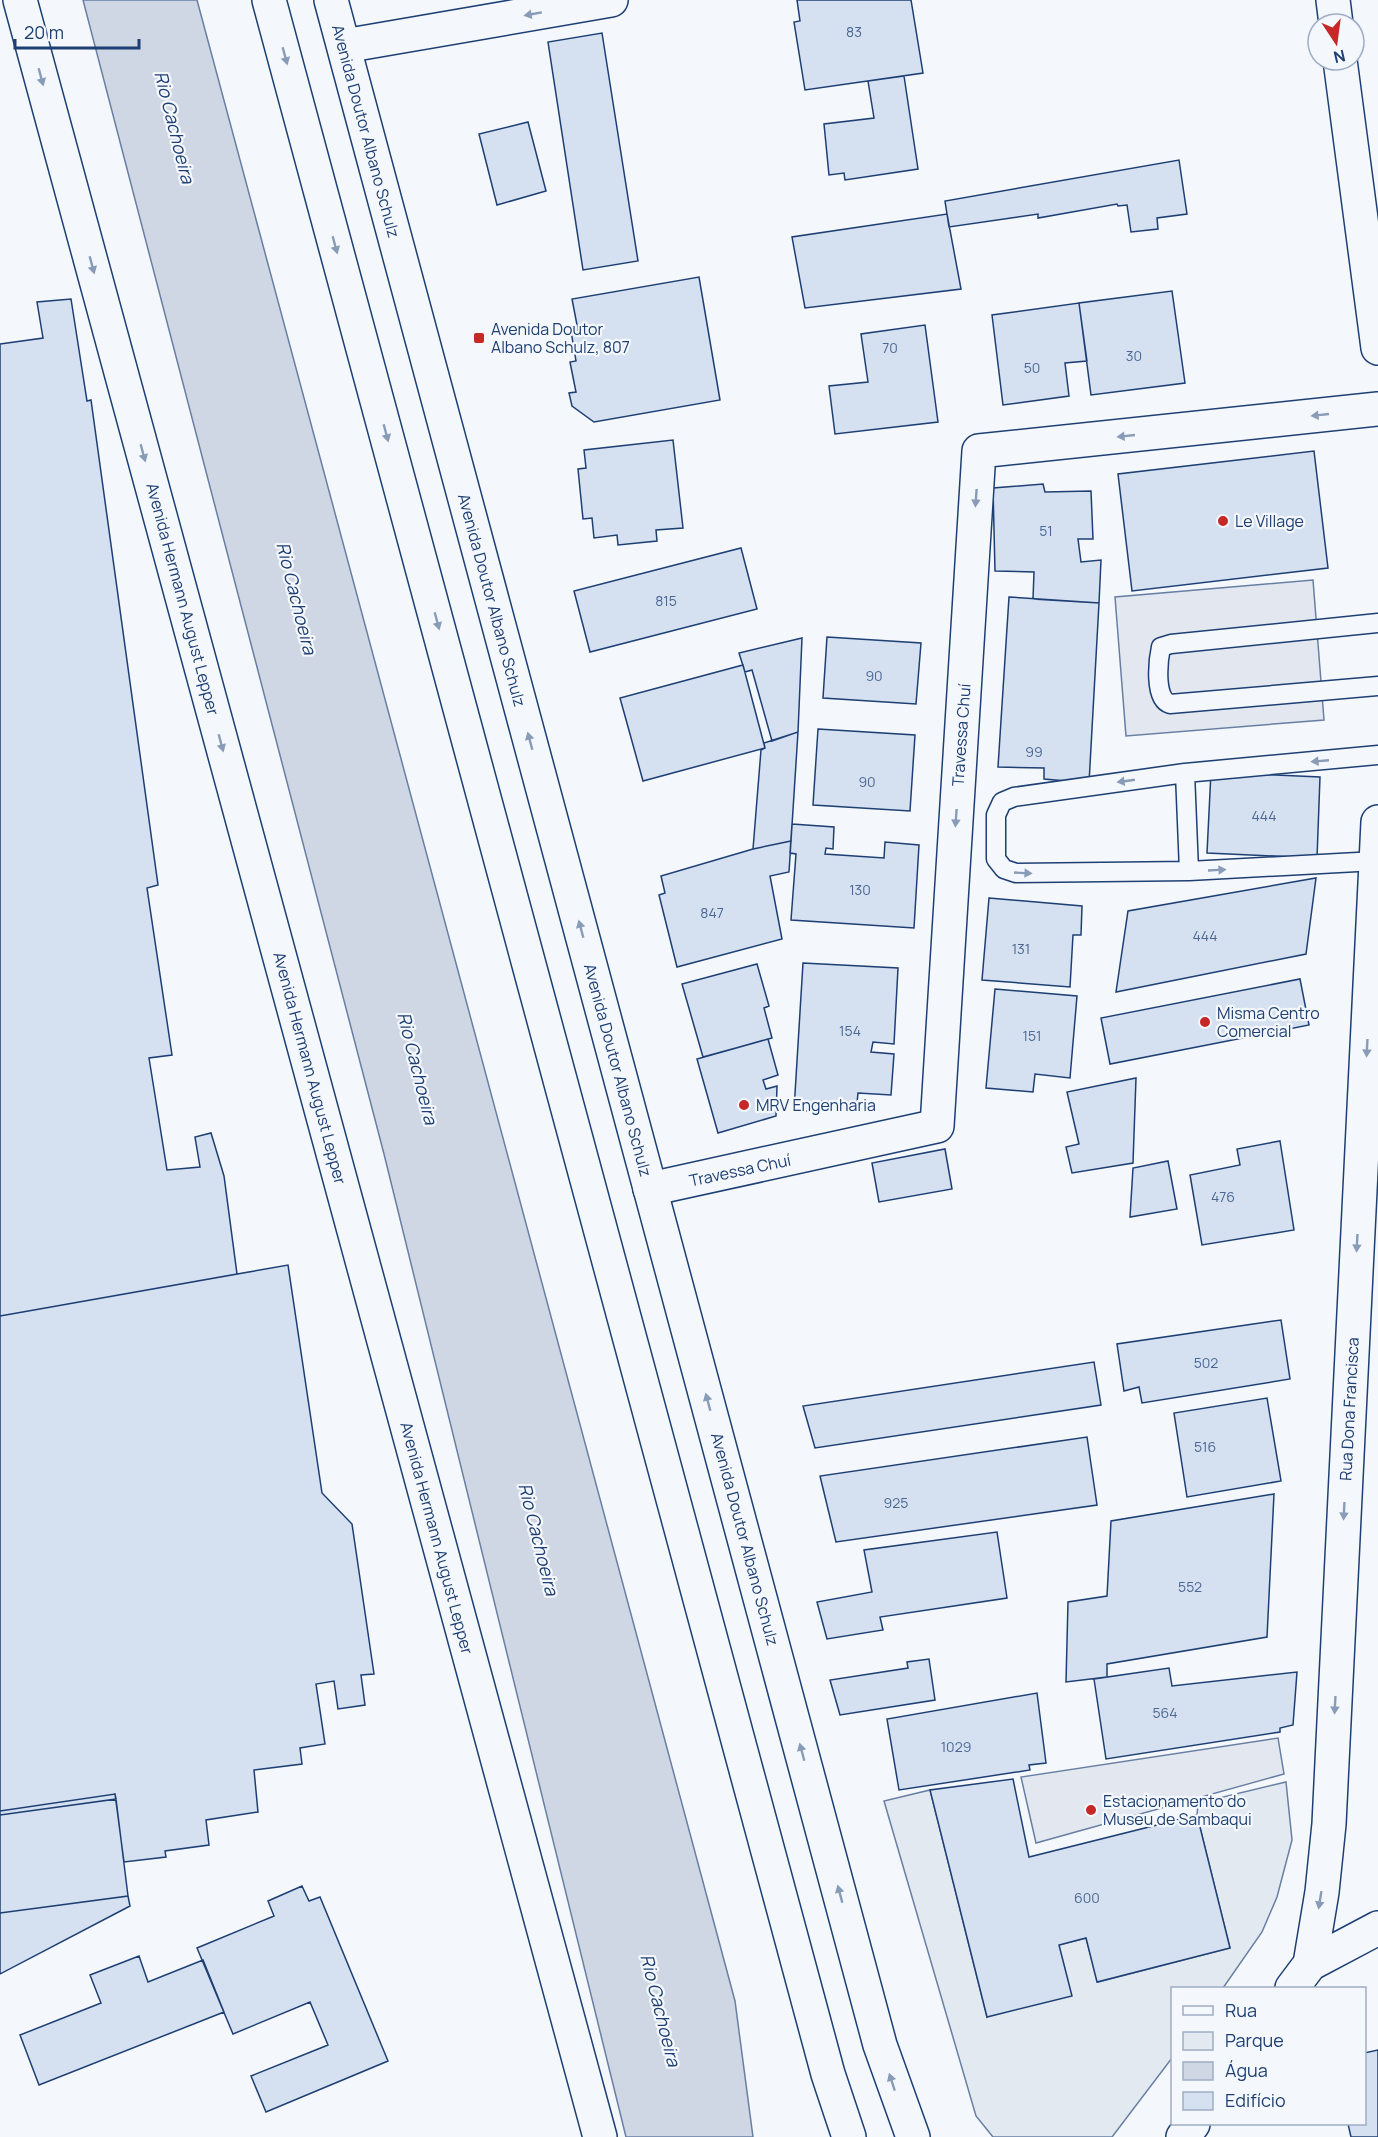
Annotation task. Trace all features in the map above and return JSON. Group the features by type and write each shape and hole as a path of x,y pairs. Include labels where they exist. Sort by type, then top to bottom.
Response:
{"main road":[{"name":"Avenida Hermann August Lepper","path":"20,0 600,2137"},
{"path":"270,0 822,2051 849,2137"},
{"name":"Avenida Doutor Albano Schulz","path":"331,0 880,2045 913,2137"},
{"path":"344,46 611,0"},
{"path":"1342,72 1378,348"},
{"name":"Travessa Chuí","path":"651,1189 938,1126 979,451 1378,410"},
{"name":"Rua Dona Francisca","path":"1301,1976 1322,1892 1329,1824 1366,1314 1378,822"},
{"path":"1301,1976 1378,1928"},
{"path":"1183,2137 1192,2125"}],"lane":[{"path":"1378,623 1171,644 1161,647 1159,657 1160,693 1162,699 1170,704 1378,686"},
{"path":"1376,861 1189,871 1016,873 1004,869 996,860 996,815 1002,802 1014,797 1185,773 1378,755"},
{"path":"1185,773 1189,871"}],"green space":[{"path":"1286,1782 1292,1840 1277,1897 1262,1932 1224,1987 1171,1987 1171,2059 1112,2137 993,2137 976,2116 884,1801 930,1790 987,2017 1059,1945 1086,1938 1098,1982 1230,1948 1197,1816 1198,1803"}],"shaded area":[{"path":"1313,580 1324,720 1126,736 1115,597"},
{"name":"Estacionamento do Museu de Sambaqui","path":"1278,1738 1284,1774 1036,1843 1021,1777"}],"water":[{"name":"Rio Cachoeira","path":"83,0 197,0 735,2001 753,2137 626,2137 384,1154"}],"building":[{"path":"797,0 911,0 923,73 805,90 794,22 800,21"},
{"path":"602,33 638,261 583,270 548,42"},
{"path":"904,76 918,169 845,180 844,173 829,175 824,124 874,118 868,81"},
{"path":"528,122 546,191 497,205 479,134"},
{"path":"1179,160 1187,214 1157,218 1158,229 1131,232 1127,205 1118,206 1117,204 1038,218 1038,214 949,227 945,201"},
{"path":"947,214 961,289 805,308 792,237"},
{"path":"699,277 720,400 594,422 572,406 569,393 576,392 570,362 576,361 571,331 578,330 572,299"},
{"path":"1172,291 1185,383 1091,395 1079,303"},
{"path":"71,299 87,401 91,400 158,885 147,888 172,1055 149,1058 167,1170 200,1167 195,1137 211,1133 224,1176 237,1274 0,1316 0,344 43,338 37,302"},
{"path":"1079,303 1087,361 1065,363 1069,396 1003,405 992,315"},
{"path":"925,325 938,422 835,434 829,386 868,382 861,334"},
{"path":"673,440 683,528 656,530 657,541 618,545 617,535 594,538 592,518 583,519 578,469 586,468 584,450"},
{"name":"Le Village","path":"1314,451 1328,568 1132,591 1118,474"},
{"path":"1043,484 1045,492 1091,491 1093,539 1078,539 1081,562 1101,560 1099,603 1033,599 1034,572 995,571 993,488"},
{"path":"741,548 757,609 590,652 574,591"},
{"path":"1009,597 1099,603 1089,783 1044,779 1044,768 998,767"},
{"path":"827,637 921,643 916,704 823,698"},
{"path":"802,638 798,732 772,741 752,670 745,672 739,653"},
{"path":"743,665 765,748 643,781 620,698"},
{"path":"818,729 915,735 910,811 813,805"},
{"path":"798,732 791,841 753,849 761,750 765,748 764,743"},
{"path":"1211,772 1320,777 1317,858 1207,853"},
{"path":"792,824 834,827 833,849 826,848 825,854 884,858 885,842 919,845 914,928 791,920 796,854 790,853"},
{"path":"791,841 789,872 770,876 782,939 677,967 659,895 665,893 661,876 753,849"},
{"path":"1316,878 1306,954 1116,992 1128,911"},
{"path":"989,898 1082,906 1081,935 1073,935 1070,987 982,980"},
{"path":"803,963 898,968 894,1044 873,1042 871,1052 894,1054 891,1095 858,1093 857,1103 820,1101 820,1112 794,1110"},
{"path":"757,964 769,1006 764,1008 772,1038 703,1057 682,984"},
{"name":"Misma Centro Comercial","path":"1300,979 1309,1025 1110,1064 1101,1018"},
{"path":"995,989 1077,996 1070,1078 1035,1074 1033,1092 986,1088"},
{"path":"768,1039 778,1075 763,1080 766,1089 777,1086 776,1116 718,1133 697,1059"},
{"path":"1136,1078 1133,1163 1072,1173 1066,1147 1079,1144 1067,1092"},
{"path":"1280,1141 1294,1230 1202,1245 1190,1175 1240,1165 1237,1149"},
{"path":"945,1149 952,1189 879,1202 872,1163"},
{"path":"1168,1161 1177,1209 1130,1217 1133,1168"},
{"path":"288,1265 322,1493 352,1524 374,1674 361,1675 365,1705 338,1709 334,1681 316,1684 325,1744 300,1748 302,1764 254,1770 258,1812 206,1820 209,1845 165,1851 166,1857 124,1862 115,1794 0,1811 0,1316"},
{"path":"1281,1320 1290,1379 1142,1403 1139,1387 1124,1391 1117,1344"},
{"path":"1094,1362 1101,1405 815,1448 803,1406"},
{"path":"1267,1398 1281,1481 1187,1497 1174,1413"},
{"path":"1087,1437 1097,1505 836,1542 820,1476"},
{"path":"1274,1494 1267,1637 1107,1664 1107,1677 1066,1682 1068,1602 1107,1596 1111,1521"},
{"path":"997,1532 1007,1598 880,1617 883,1630 827,1639 817,1602 872,1592 864,1550"},
{"path":"929,1659 935,1700 840,1715 830,1680 908,1668 907,1662"},
{"path":"1169,1668 1172,1686 1297,1672 1293,1725 1280,1728 1280,1732 1106,1759 1094,1679"},
{"path":"1037,1693 1046,1763 1029,1765 1030,1770 899,1790 887,1719"},
{"path":"1013,1779 1029,1857 1197,1815 1230,1948 1097,1982 1086,1938 1059,1945 1072,1996 987,2017 930,1790"},
{"path":"115,1794 116,1799 0,1815 0,1811"},
{"path":"116,1799 128,1896 0,1913 0,1815"},
{"path":"302,1886 309,1901 320,1897 388,2061 266,2112 251,2076 328,2045 310,2002 233,2034 197,1948 274,1916 268,1901"},
{"path":"128,1896 130,1906 0,1974 0,1913"},
{"path":"139,1956 148,1982 203,1960 224,2012 39,2085 20,2035 101,2003 90,1975"},
{"path":"1378,2050 1378,2137 1351,2137 1348,2125 1366,2125 1366,2053"}],"place":[{"name":"Avenida Doutor Albano Schulz, 807","path":"479,338"},
{"name":"Le Village","path":"1223,521"},
{"name":"Misma Centro Comercial","path":"1205,1022"},
{"name":"MRV Engenharia","path":"744,1105"},
{"name":"Estacionamento do Museu de Sambaqui","path":"1091,1810"}]}
